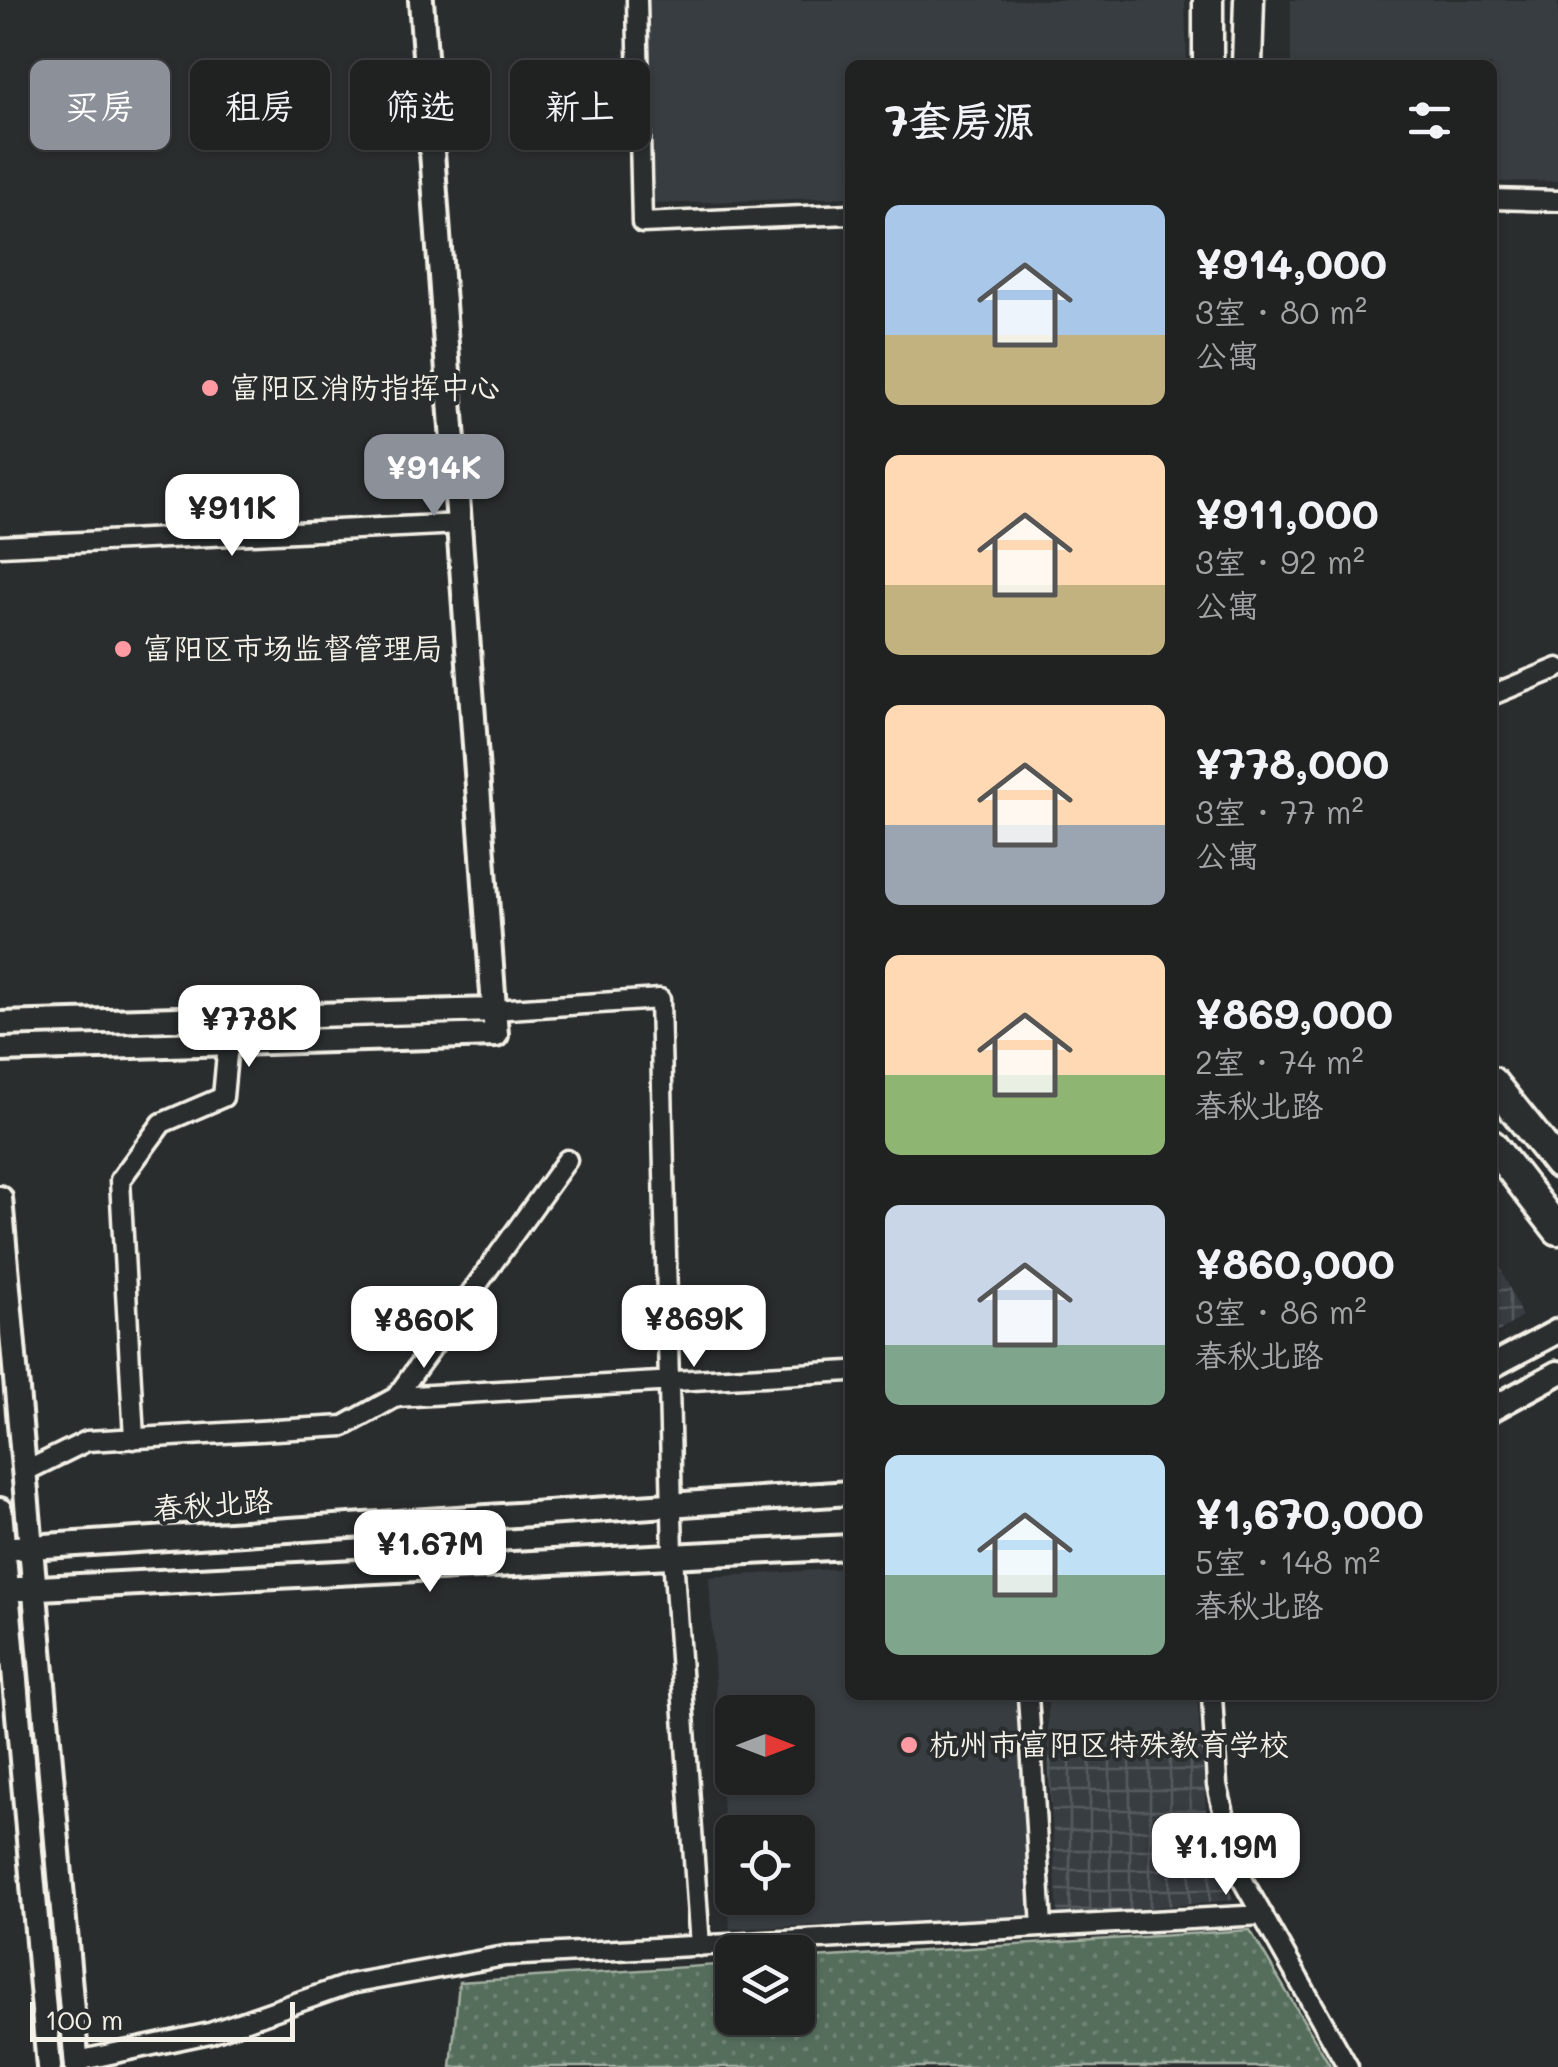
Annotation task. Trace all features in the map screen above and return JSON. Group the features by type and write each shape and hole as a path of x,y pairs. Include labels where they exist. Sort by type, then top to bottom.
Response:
{"main road":[{"path":"1208,0 1208,60"},
{"path":"1247,60 1249,0"},
{"path":"1497,1088 1558,1164"},
{"path":"1497,1151 1558,1230"}],"street":[{"path":"0,1050 496,1034 421,0"},
{"path":"637,0 642,223 845,214"},
{"path":"1497,199 1558,201"},
{"path":"0,546 460,524"},
{"path":"1497,692 1558,668"},
{"path":"0,1024 494,1010 660,999 673,1556 700,1946"},
{"path":"134,1439 120,1180 162,1123 224,1098 228,1044"},
{"path":"24,1472 87,1442 344,1426 396,1397 567,1160"},
{"path":"0,1198 77,2064 210,2032 350,1984 505,1956 1262,1915"},
{"path":"1497,1363 1558,1331"},
{"path":"396,1397 845,1371"},
{"path":"1497,1406 1558,1372"},
{"name":"春秋北路","path":"2,1549 845,1493"},
{"path":"0,1510 3,1590 50,2067"},
{"path":"3,1590 845,1547"},
{"path":"1028,1700 1042,1927"},
{"path":"1212,1700 1218,1786 1238,1872 1348,2067"}],"shaded area":[{"path":"649,0 1185,0 1187,60 845,60 845,197 654,204"},
{"path":"1291,0 1558,0 1558,181 1497,182 1497,60 1291,60"},
{"path":"1497,1259 1522,1317 1497,1332"},
{"name":"杭州市富阳区特殊教育学校","path":"845,1568 845,1700 1018,1700 1029,1916 730,1929 729,1915 815,1915 815,1815 723,1815 722,1795 815,1795 815,1695 716,1695 709,1577"},
{"path":"1048,1700 1197,1700 1201,1749 1048,1757"},
{"path":"1201,1749 1209,1845 1234,1900 1058,1916 1048,1757"}],"green space":[{"path":"1250,1930 1331,2067 451,2067 459,1982 715,1965 715,2035 815,2035 815,1958"}],"place":[{"name":"富阳区消防指挥中心","path":"210,388"},
{"name":"富阳区市场监督管理局","path":"123,649"},
{"name":"杭州市富阳区特殊教育学校","path":"909,1745"}]}
